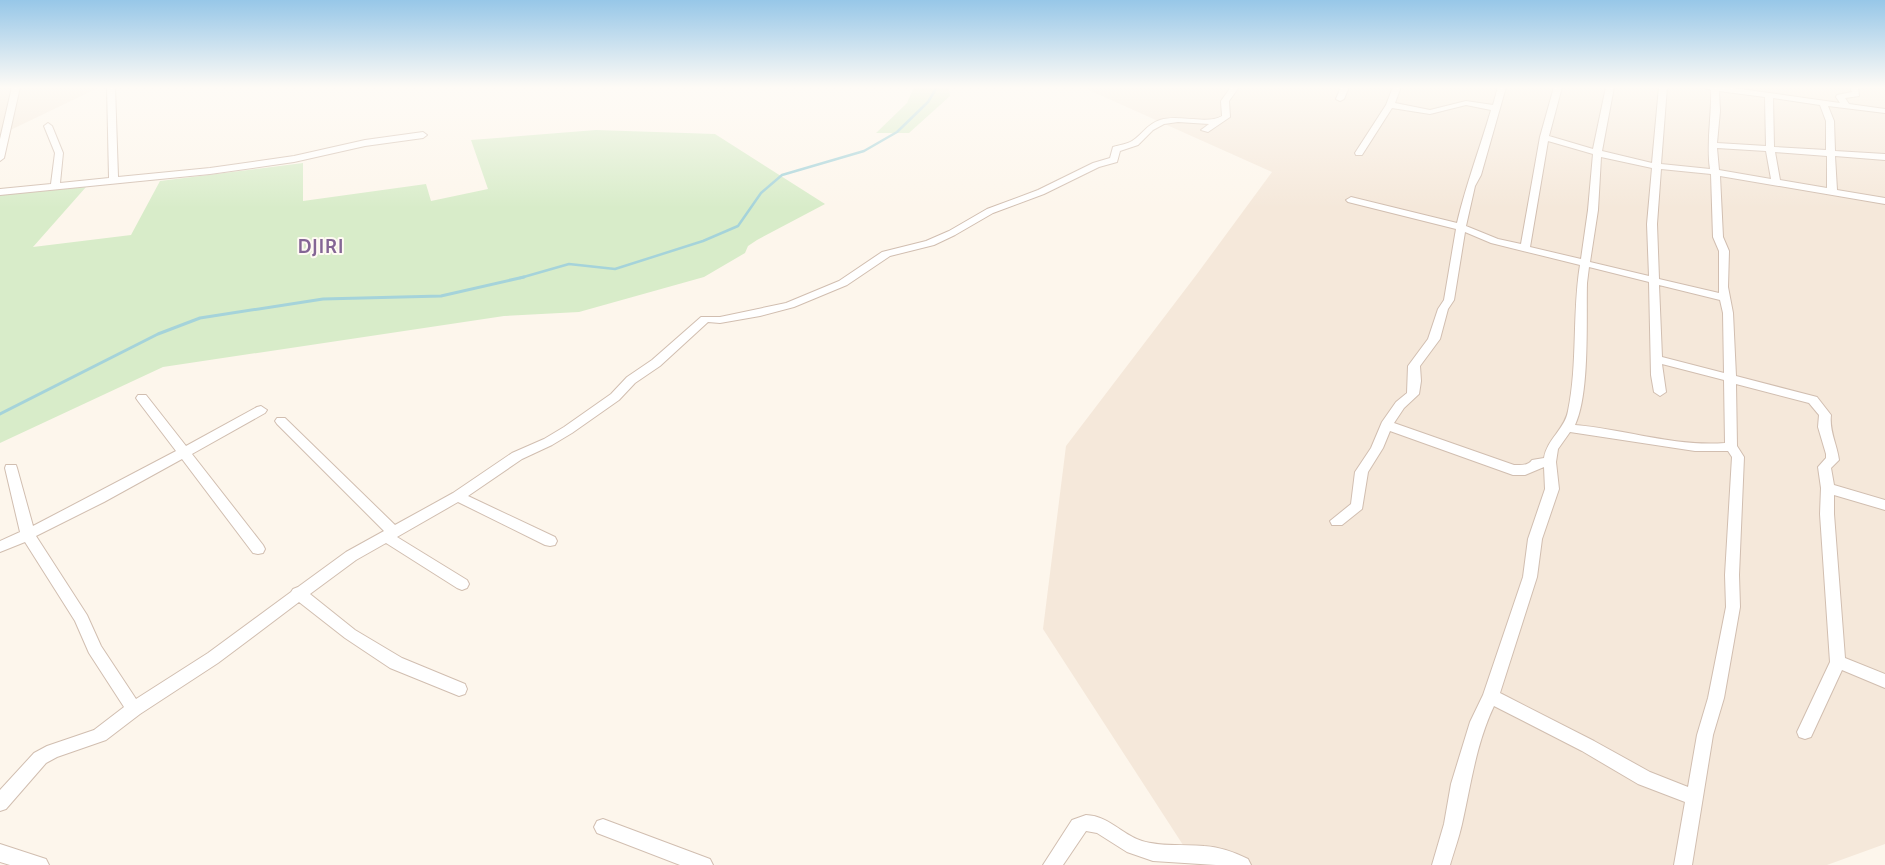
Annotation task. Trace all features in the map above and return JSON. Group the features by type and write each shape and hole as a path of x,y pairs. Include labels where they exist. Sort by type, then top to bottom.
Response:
{"street":[{"path":"0,158 7,127"},
{"path":"49,127 59,153 55,187"},
{"path":"112,127 114,181"},
{"path":"0,803 40,758 53,751 100,735 134,709 212,658 350,556 458,496 517,456 548,442 568,430 615,397 631,380 656,363 705,319 720,320 775,309 843,283 886,254 930,243 952,233 990,211 1042,192 1096,165 1114,160 1116,149 1135,143 1151,127"},
{"path":"1205,130 1209,127"},
{"path":"1359,153 1375,127"},
{"path":"1337,521 1350,513 1358,502 1362,472 1377,448 1386,424 1400,405 1413,394 1415,381 1414,366 1434,338 1443,309 1449,300 1470,186 1476,175 1490,127"},
{"path":"1525,248 1547,127"},
{"path":"1441,865 1453,824 1460,784 1478,722 1490,696 1530,576 1535,539 1552,489 1550,462 1552,448 1568,428 1574,414 1578,388 1580,314 1593,210 1597,153 1602,127"},
{"path":"1659,127 1652,224 1653,280 1660,392"},
{"path":"1683,865 1705,735 1716,698 1733,608 1732,576 1738,457 1731,446 1730,377 1723,288 1724,251 1718,237 1717,182 1712,154 1715,127"},
{"path":"1770,127 1770,150 1776,184"},
{"path":"1830,127 1832,193"},
{"path":"0,192 210,171 284,161 345,146 423,135"},
{"path":"1544,137 1597,153 1656,166 1714,172 1776,184 1885,200"},
{"path":"1713,145 1885,157"},
{"path":"1351,200 1461,227 1489,239 1725,298"},
{"path":"1657,359 1812,400 1826,415 1825,433 1831,443 1833,453 1833,460 1824,467 1828,488 1827,514 1838,662 1805,732"},
{"path":"142,398 258,549"},
{"path":"0,547 28,535 261,410"},
{"path":"281,421 389,534 462,584"},
{"path":"1386,424 1513,470 1525,470 1536,466 1537,462 1550,462"},
{"path":"1568,428 1607,432 1696,448 1731,446"},
{"path":"11,468 28,535 82,619 94,649 134,709"},
{"path":"1828,488 1885,505"},
{"path":"458,496 550,541"},
{"path":"298,593 350,634 396,663 459,689"},
{"path":"1838,662 1885,681"},
{"path":"1490,696 1588,746 1619,765 1695,798"},
{"path":"1052,865 1078,826 1086,823 1102,825 1130,845 1140,849 1173,854 1218,856 1229,858 1242,865"},
{"path":"603,827 704,865"},
{"path":"0,853 40,865"}],"shaded area":[{"path":"0,127 16,127 0,135"},
{"path":"1172,127 1885,127 1885,844 1827,865 1196,865 1043,629 1066,446 1272,172"}],"green space":[{"path":"882,127 915,127 909,133 876,133"},
{"path":"596,130 715,134 825,204 757,240 748,246 745,253 704,277 579,312 504,316 163,367 0,443 0,194 86,187 33,247 131,235 160,181 303,163 303,201 426,184 431,201 488,189 471,140"}],"waterway":[{"path":"521,278 569,264 615,269 703,241 738,226 761,193 782,175 864,151 902,127"},
{"path":"0,414 158,334 200,318 323,299 441,296 521,278"}],"district":[{"name":"DJIRI","path":"321,246"}]}
